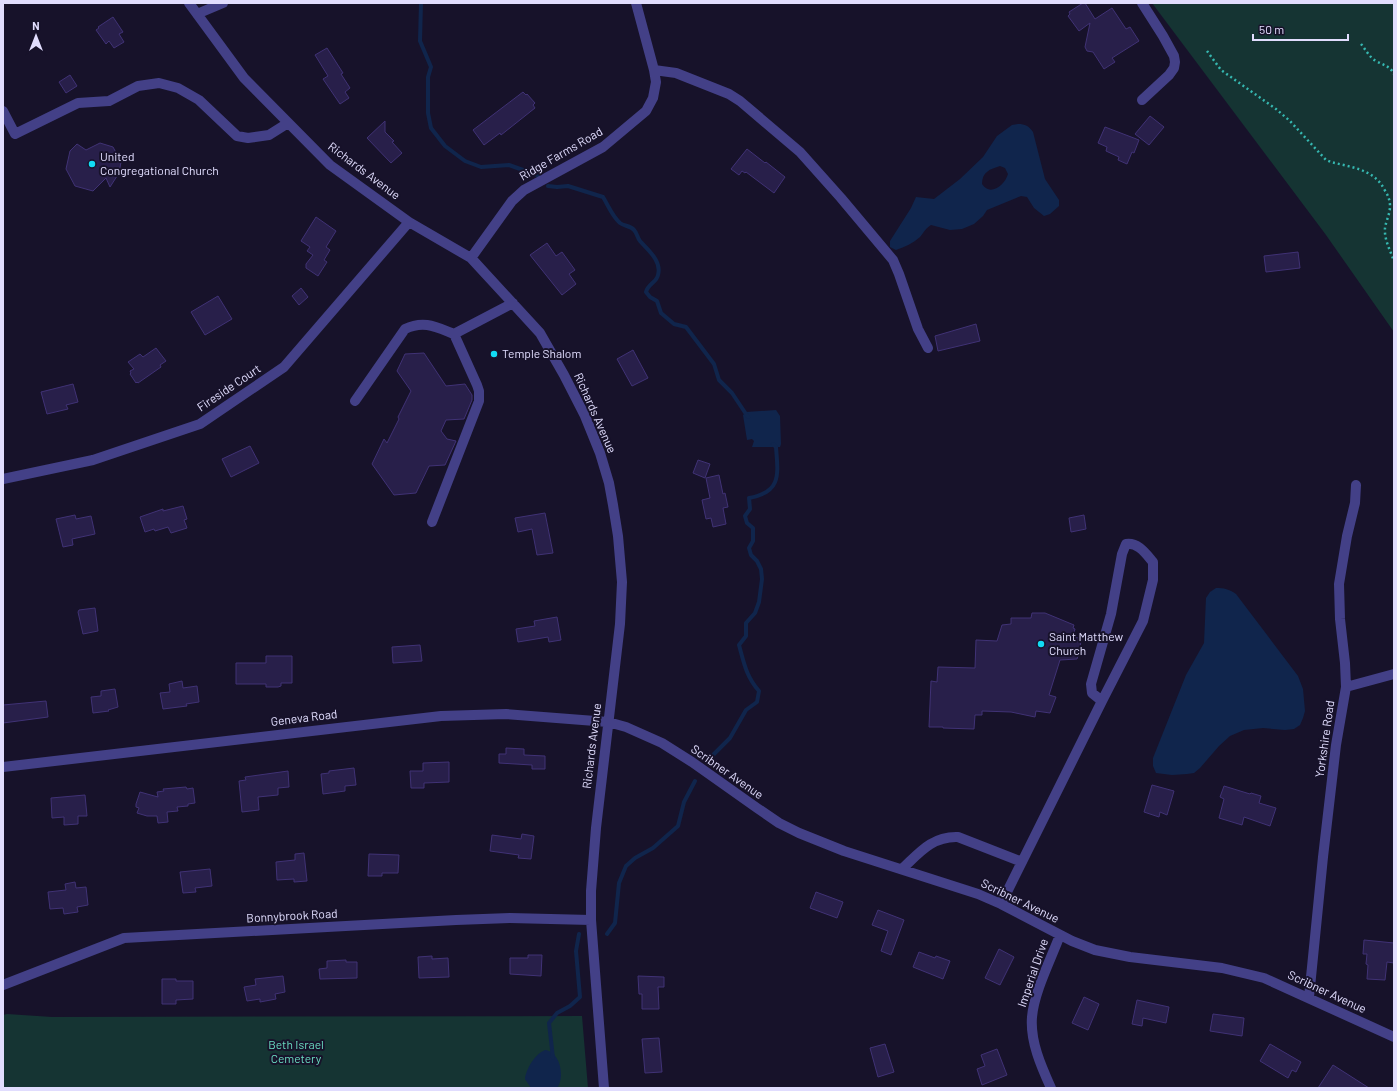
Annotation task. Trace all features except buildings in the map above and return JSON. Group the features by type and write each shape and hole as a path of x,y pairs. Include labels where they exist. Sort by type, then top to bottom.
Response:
{"street":[{"name":"Richards Avenue","path":"189,3 244,78 330,165 409,222 471,258 540,333 585,416 600,453 609,483 618,536 622,582 620,624 590,891 604,1088"},
{"path":"197,14 223,3"},
{"name":"Ridge Farms Road","path":"471,258 512,201 524,190 603,147 646,111 654,98 656,82 636,3"},
{"path":"1142,3 1163,36 1174,56 1175,62 1174,68 1169,75 1142,100"},
{"path":"654,70 676,73 729,94 740,101 800,152 842,198 893,260 918,329 928,348"},
{"path":"3,110 15,134 78,103 109,101 138,86 159,83 178,88 199,100 237,136 248,138 270,135 288,123"},
{"name":"Fireside Court","path":"3,479 93,460 200,424 284,367 409,222"},
{"path":"454,334 513,304"},
{"path":"354,401 405,329 419,324 429,324 454,334 477,385 479,391 479,401 432,522"},
{"name":"Yorkshire Road","path":"1309,997 1322,857 1335,753 1346,687 1340,618 1339,584 1355,503 1356,485"},
{"path":"1001,904 1143,621 1153,580 1153,562 1140,548 1132,543 1126,544 1122,554 1110,614 1091,684 1092,693 1102,701"},
{"path":"1346,687 1394,674"},
{"name":"Geneva Road","path":"3,767 442,716 506,714 608,722"},
{"name":"Scribner Avenue","path":"608,722 626,726 662,744 692,762 779,823 799,833 844,851 954,886 1001,904 1084,946 1109,954 1222,968 1264,978 1309,997 1394,1037"},
{"path":"902,869 932,842 942,838 958,837 1022,862"},
{"name":"Bonnybrook Road","path":"3,985 124,938 456,920 510,918 591,920"},
{"name":"Imperial Drive","path":"1051,1088 1035,1047 1032,1032 1032,1016 1035,999 1060,935"}],"path":[{"path":"1361,44 1370,56 1391,69 1394,74"},
{"path":"1207,51 1220,70 1276,109 1290,121 1326,160 1363,170 1378,180 1390,199 1390,208 1385,228 1387,243 1394,261"}],"green space":[{"path":"1152,3 1394,3 1394,332 1326,235"},
{"name":"Beth Israel Cemetery","path":"3,1015 52,1017 582,1016 588,1088 3,1088"}],"water":[{"path":"1012,125 1025,125 1033,132 1045,179 1059,200 1059,206 1050,214 1044,216 1034,208 1027,197 1021,196 987,210 974,224 962,229 950,230 931,225 920,237 909,245 896,250 890,247 890,241 911,208 916,197 934,199 960,179 983,157 997,136","holes":["1000,166 1005,168 1008,174 1004,182 997,188 985,188 982,184 985,174 993,168"]},
{"path":"776,410 780,416 780,447 752,447 754,441 752,439 747,440 743,415 746,412"},
{"path":"1216,588 1226,589 1236,594 1298,676 1303,689 1305,711 1303,718 1300,725 1294,729 1285,730 1263,728 1244,730 1230,736 1194,773 1172,775 1156,773 1153,766 1153,758 1186,675 1204,643 1206,598 1210,592"},
{"path":"545,1050 555,1055 558,1060 561,1072 559,1084 557,1088 531,1088 525,1079 527,1071 535,1058"}],"waterway":[{"path":"421,3 420,41 431,67 428,77 428,113 431,128 445,146 465,161 481,167 509,165 540,176"},
{"path":"548,186 568,186 603,197 617,220 636,232 640,241 654,256 659,270 657,277 646,292 650,297 657,301 661,313 674,324 686,327 714,364 719,380 732,393 748,417"},
{"path":"710,758 730,738 746,710 757,702 759,691 748,675 739,645 746,636 746,623 755,613 759,602 762,579 761,569 757,561 751,555 749,548 753,541 753,528 747,523 745,516 750,509 749,498 767,491 773,486 776,480 777,457 776,447 773,444"},
{"path":"607,934 615,923 619,883 626,866 635,858 653,848 678,826 684,802 695,781"},
{"path":"553,1058 549,1023 557,1013 570,1006 580,997 576,951 579,934"}],"place":[{"name":"United Congregational Church","path":"92,164"},
{"name":"Temple Shalom","path":"494,354"},
{"name":"Saint Matthew Church","path":"1041,644"}]}
